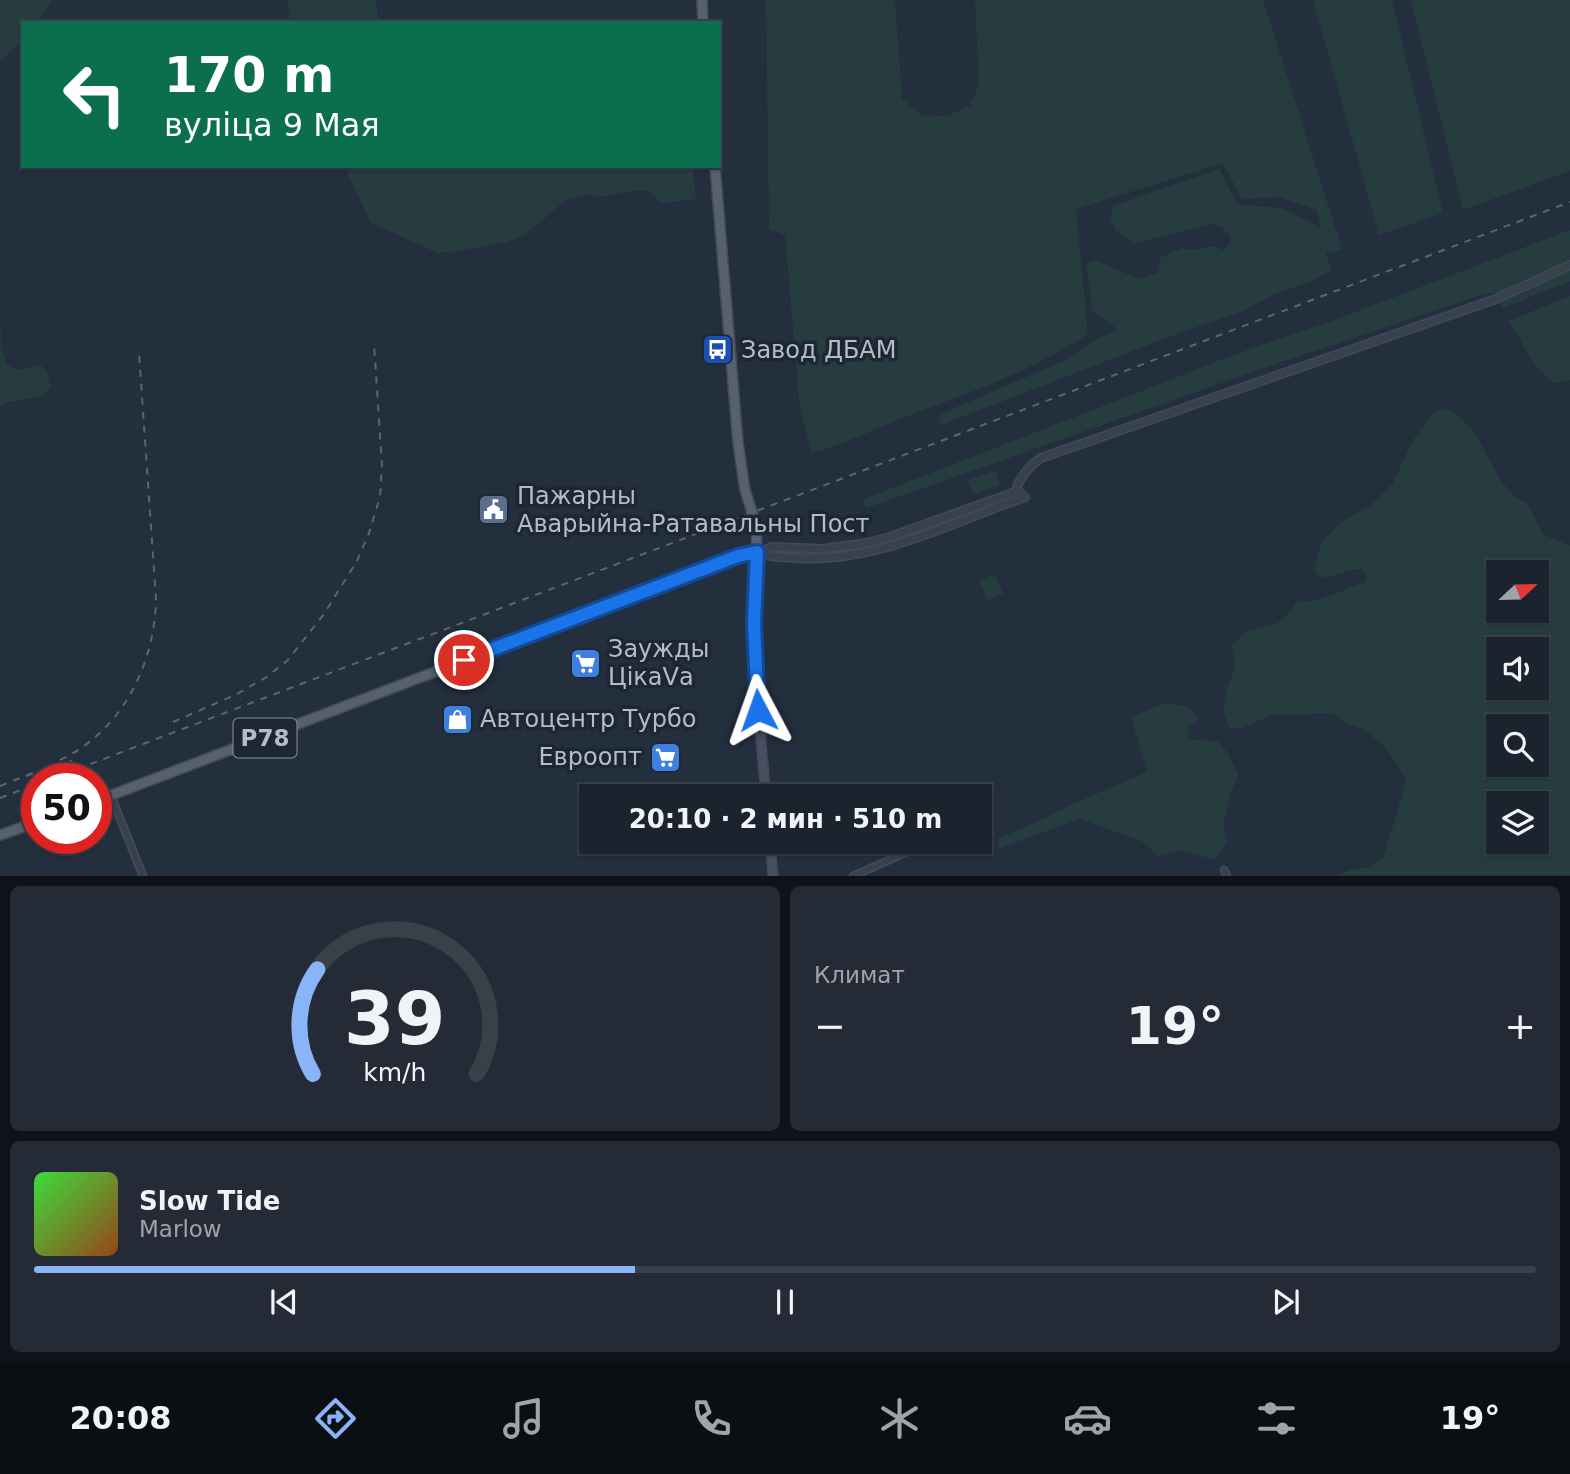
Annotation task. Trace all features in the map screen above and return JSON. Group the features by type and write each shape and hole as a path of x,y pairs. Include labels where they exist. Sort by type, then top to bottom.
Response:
{"main road":[{"path":"702,0 703,21"},
{"path":"715,168 738,443 746,491 756,525 756,687 765,784"},
{"name":"Р78","path":"112,796 738,556 757,552"},
{"path":"1,835 21,828"},
{"path":"772,854 773,876"}],"street":[{"path":"757,552 766,556 805,559 838,557 893,545 1021,494 1017,486 1023,474 1032,463 1041,458 1493,300 1570,265"},
{"path":"112,798 143,876"},
{"path":"853,876 902,854"}],"green space":[{"path":"0,0 52,0 39,21 21,21 21,41 0,62"},
{"path":"287,0 376,0 379,21 290,21"},
{"path":"766,0 895,0 902,98 923,117 947,116 970,106 979,84 975,0 1263,0 1342,249 1326,253 1331,271 1312,281 1279,292 1238,313 938,426 941,414 1063,361 1117,329 1093,312 1086,264 1094,260 1140,279 1158,272 1160,258 1182,248 1190,250 1213,246 1224,250 1230,243 1231,237 1222,227 1212,224 1135,243 1117,232 1110,220 1113,206 1219,169 1238,205 1282,208 1321,230 1317,210 1278,197 1242,199 1223,163 1076,209 1088,334 1005,378 812,453 800,410 785,235 769,229"},
{"path":"1313,0 1392,0 1443,213 1379,235"},
{"path":"1411,0 1570,0 1570,171 1463,210"},
{"path":"345,168 692,168 696,199 661,203 648,191 603,196 583,195 566,200 525,235 506,242 458,251 438,253 371,223"},
{"path":"1570,230 1570,281 1503,308 1494,292 1478,296 867,508 862,500 1236,354 1337,319"},
{"path":"1570,296 1570,380 1553,383 1536,367 1509,321"},
{"path":"0,301 1,348 7,365 18,370 40,365 46,370 51,387 34,398 0,405"},
{"path":"1449,409 1471,427 1502,482 1515,497 1527,503 1543,534 1570,546 1570,875 1336,875 1368,867 1383,857 1406,781 1382,743 1334,714 1273,714 1241,729 1229,728 1224,714 1225,694 1235,667 1232,645 1245,632 1278,623 1297,602 1318,600 1365,582 1367,577 1361,569 1325,578 1317,574 1315,569 1321,542 1342,522 1371,505 1393,483 1413,440 1435,411"},
{"path":"995,471 1000,485 973,494 968,480"},
{"path":"995,574 1003,594 987,600 979,580"},
{"path":"1164,703 1192,710 1198,718 1187,730 1189,739 1219,742 1238,774 1223,824 1227,843 1215,860 1182,850 1158,856 1144,842 1080,819 999,848 997,839 1147,772 1131,717"}],"railway":[{"path":"93,763 1570,202"},
{"path":"173,722 235,695 265,678 287,661 324,614 357,561 380,497 382,465 374,344"},
{"path":"60,760 101,732 131,693 142,671 154,623 156,599 139,353"},
{"path":"66,763 72,761"},
{"path":"0,786 21,778"},
{"path":"0,798 21,790"}],"place":[{"name":"Завод ДБАМ","path":"718,350"},
{"name":"Пажарны Аварыйна-Ратавальны Пост","path":"494,510"},
{"name":"Заужды ЦікаVа","path":"585,663"},
{"name":"Автоцентр Турбо","path":"457,719"},
{"name":"Евроопт","path":"665,757"}],"route":[{"path":"464,660 738,556 757,552 754,623 758,710"}]}
